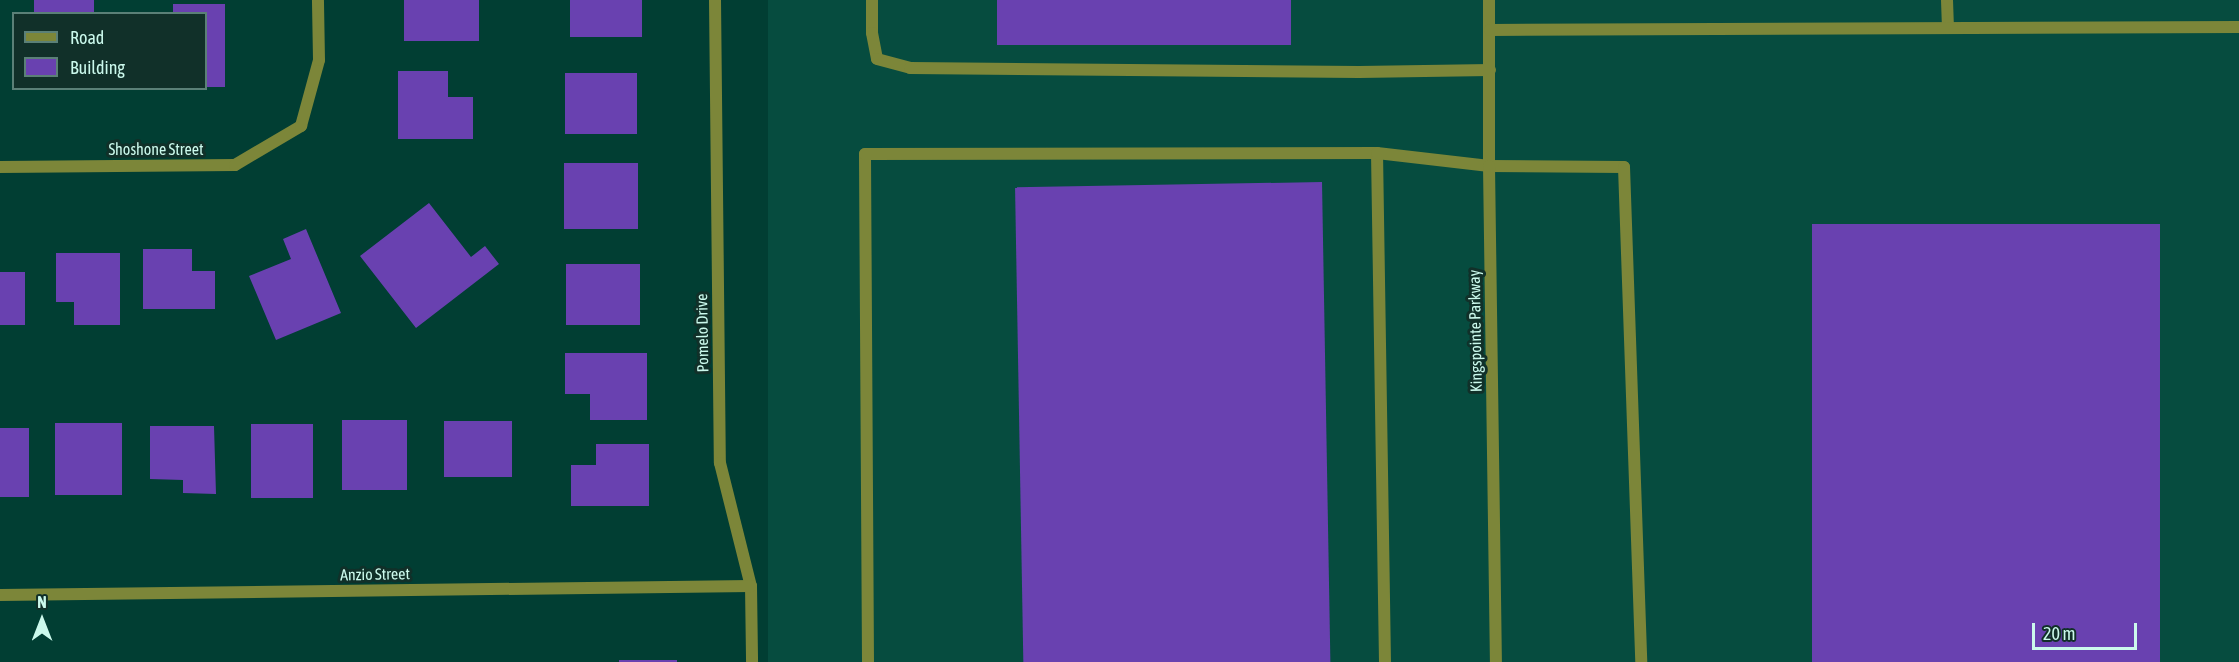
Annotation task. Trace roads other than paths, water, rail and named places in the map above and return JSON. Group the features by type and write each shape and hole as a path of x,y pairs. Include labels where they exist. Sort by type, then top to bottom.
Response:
{"street":[{"name":"Shoshone Street","path":"0,166 235,165 301,126 319,60 318,0"},
{"name":"Pomelo Drive","path":"715,0 720,463 751,586 752,662"},
{"path":"872,0 872,33 878,59 910,68 1359,72 1490,70"},
{"name":"Kingspointe Parkway","path":"1490,0 1489,166 1496,662"},
{"path":"1947,0 1948,28"},
{"path":"1490,30 2239,27"},
{"path":"1377,153 1385,662"},
{"path":"868,662 865,154 1377,153 1489,166 1624,167 1641,662"},
{"name":"Anzio Street","path":"0,595 751,586"}]}
